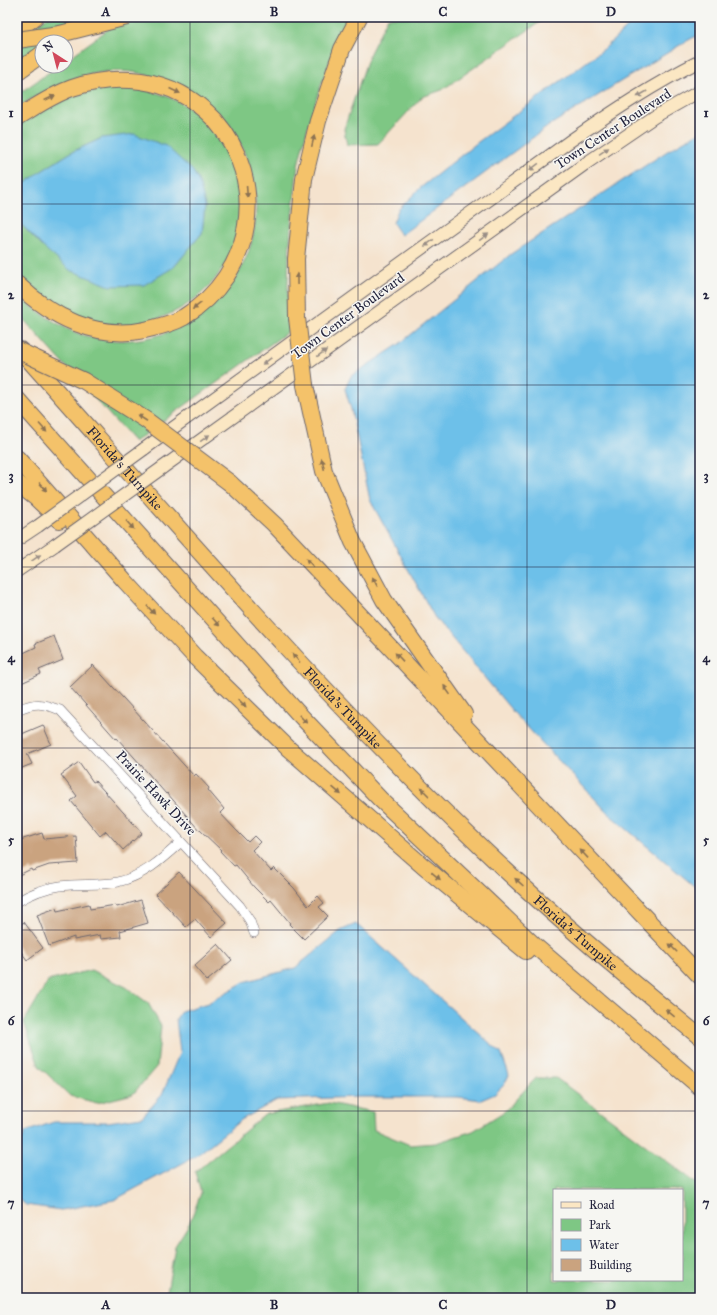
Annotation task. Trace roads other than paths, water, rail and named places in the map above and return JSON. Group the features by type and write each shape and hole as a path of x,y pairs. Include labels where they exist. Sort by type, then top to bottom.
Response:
{"highway":[{"path":"17,30 35,17"},
{"path":"69,34 92,17"},
{"path":"17,40 60,34 127,17"},
{"path":"359,17 340,56 318,121 304,179 296,259 298,318 305,385 324,471 352,542 384,600 481,738 532,798"},
{"path":"17,72 34,60"},
{"path":"17,118 46,100 73,88 101,80 147,82 174,90 191,99 207,112 232,144 239,158 246,186 248,210 245,235 236,260 223,282 205,301 183,317 160,327 136,332 110,333 83,326 62,318 34,300 17,284"},
{"path":"17,349 84,381 146,420 230,483 274,524 700,976"},
{"name":"Florida's Turnpike","path":"17,349 321,686 406,773 484,850 559,918 700,1038"},
{"path":"17,399 297,712 380,799 534,945 700,1087"},
{"path":"17,458 125,581 195,657 289,749 423,866 520,947 700,1087"},
{"path":"17,483 36,498 125,581"}],"main road":[{"name":"Town Center Boulevard","path":"17,540 623,104 683,69 700,61"},
{"name":"Town Center Boulevard","path":"17,571 585,164 654,117 700,91"}],"street":[{"name":"Prairie Hawk Drive","path":"17,710 27,706 44,704 60,710 240,906 250,921 254,934"},
{"path":"17,902 29,894 59,886 117,882 144,873 181,842"}],"water":[{"path":"638,17 700,17 700,34 550,125 401,235 393,223 398,210 419,189 478,142 604,49"},
{"path":"700,132 700,891 610,815 514,713 435,618 370,500 351,409 345,389 351,376 398,345 511,254 669,150"},
{"path":"134,134 166,146 193,171 199,182 205,205 202,233 174,267 144,285 110,286 70,270 43,247 17,220 17,190 37,174 70,153 102,138"},
{"path":"356,924 501,1053 509,1075 504,1085 495,1094 481,1100 458,1097 359,1097 277,1100 241,1120 196,1156 114,1200 61,1210 26,1205 17,1198 17,1153 25,1132 54,1122 108,1122 142,1117 162,1095 180,1052 176,1019 181,1011 208,1003 244,982 295,968 340,931"}]}
